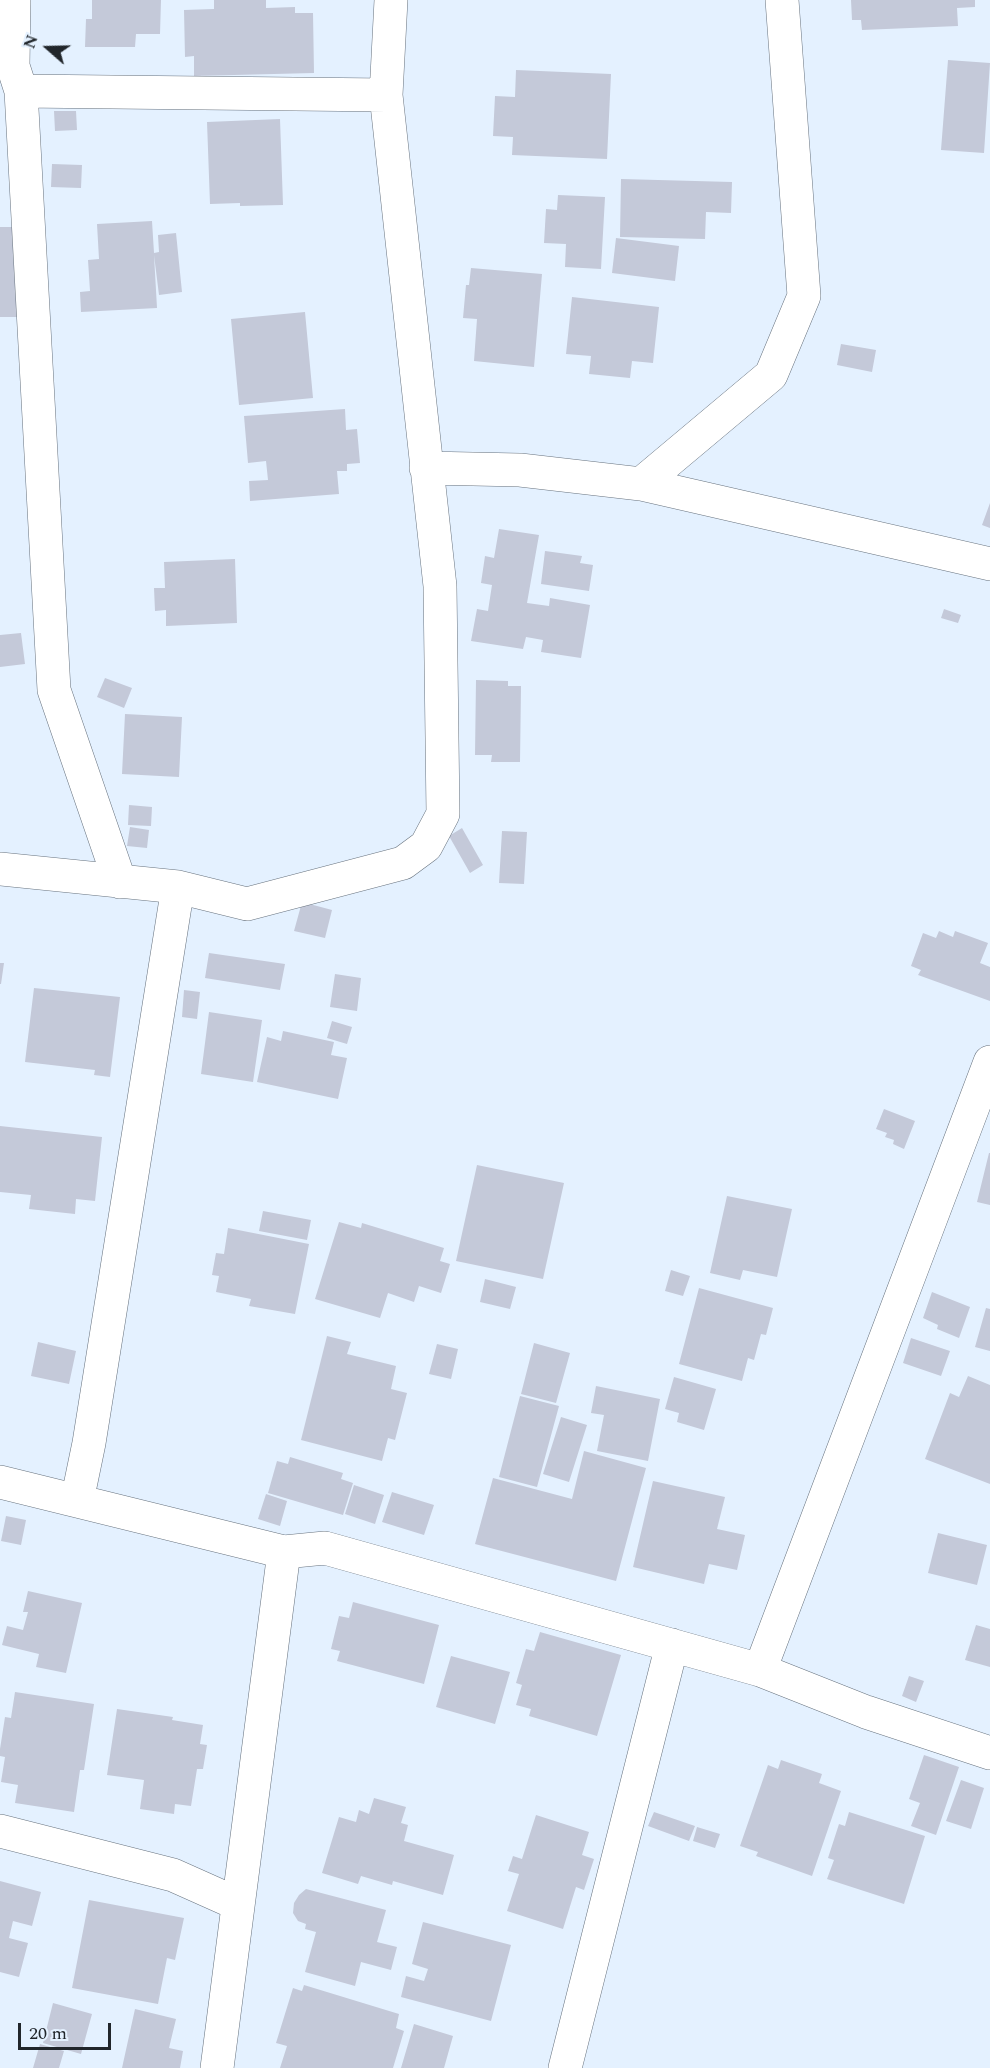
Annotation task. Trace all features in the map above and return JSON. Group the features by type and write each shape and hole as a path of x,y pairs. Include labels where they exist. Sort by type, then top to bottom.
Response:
{"street":[{"path":"14,0 11,75 54,690 120,882"},
{"path":"0,869 178,887 247,904 403,863 426,846 443,814 440,586 386,95 391,0"},
{"path":"641,484 771,375 804,296 782,0"},
{"path":"11,75 386,95"},
{"path":"426,468 520,470 641,484 990,564"},
{"path":"77,1501 91,1431 178,887"},
{"path":"760,1670 990,1062"},
{"path":"0,1482 284,1552 325,1548 760,1670 866,1712 990,1753"},
{"path":"216,2068 284,1552"},
{"path":"565,2068 672,1645"},
{"path":"0,1831 173,1875 238,1904"}],"building":[{"path":"92,0 161,0 160,34 136,34 135,47 85,47 86,19 92,19"},
{"path":"214,0 266,0 266,8 295,7 295,13 313,13 314,73 194,76 194,56 185,57 184,10 214,9"},
{"path":"851,0 975,0 975,7 957,8 958,26 862,30 861,20 852,20"},
{"path":"948,60 990,63 984,153 941,150"},
{"path":"516,70 611,74 607,159 512,155 513,137 493,136 495,96 515,97"},
{"path":"54,111 76,111 77,130 55,131"},
{"path":"280,119 283,205 210,204 207,122"},
{"path":"52,164 82,165 81,188 51,187"},
{"path":"621,179 732,182 731,213 706,212 705,239 620,237"},
{"path":"558,195 605,197 601,269 565,267 566,244 544,243 546,209 557,210"},
{"path":"152,221 154,253 159,252 158,235 176,233 182,292 159,295 154,255 157,308 81,312 80,292 90,291 88,260 99,259 97,224"},
{"path":"0,227 17,227 17,317 0,317"},
{"path":"616,238 679,246 675,281 612,273"},
{"path":"471,268 542,274 534,367 474,361 477,319 463,318 466,285 469,285"},
{"path":"572,297 659,307 653,363 632,361 630,378 589,374 591,356 566,354"},
{"path":"305,312 313,398 239,405 231,319"},
{"path":"841,344 876,350 872,372 837,365"},
{"path":"345,409 346,430 357,429 360,463 347,464 347,471 337,471 339,494 250,501 249,481 268,480 266,461 248,463 244,416"},
{"path":"990,503 990,528 982,525"},
{"path":"499,529 539,535 527,603 549,606 550,598 590,605 581,658 541,652 543,640 526,637 523,649 471,641 477,609 488,611 492,585 481,583 485,556 494,558"},
{"path":"545,551 582,556 580,563 593,565 589,591 541,584"},
{"path":"235,559 237,623 166,626 166,610 155,611 154,588 165,588 164,562"},
{"path":"944,609 961,615 958,623 941,618"},
{"path":"21,633 25,664 0,667 0,635"},
{"path":"105,678 132,688 124,708 97,697"},
{"path":"476,680 508,681 508,686 521,686 520,762 491,762 492,755 475,755"},
{"path":"125,714 182,717 179,777 122,774"},
{"path":"129,805 152,807 151,826 128,825"},
{"path":"130,827 149,830 147,848 127,846"},
{"path":"462,828 483,865 470,873 449,836"},
{"path":"502,831 527,832 524,884 499,883"},
{"path":"302,902 332,910 325,938 294,931"},
{"path":"939,931 953,937 955,931 988,943 980,963 990,967 990,1001 918,975 921,970 911,966 923,933 936,938"},
{"path":"209,953 285,964 280,990 205,978"},
{"path":"0,963 4,963 1,984 0,984"},
{"path":"335,974 361,978 357,1011 330,1007"},
{"path":"34,988 120,997 110,1077 94,1075 95,1070 25,1062"},
{"path":"184,990 200,992 197,1019 182,1017"},
{"path":"209,1012 262,1020 253,1082 201,1074"},
{"path":"332,1021 352,1027 347,1044 327,1038"},
{"path":"283,1031 334,1042 331,1055 347,1058 338,1099 257,1082 267,1037 281,1041"},
{"path":"884,1109 915,1121 904,1149 893,1144 894,1140 885,1137 887,1133 876,1129"},
{"path":"0,1126 102,1137 95,1201 76,1199 75,1214 29,1209 31,1195 0,1192"},
{"path":"990,1153 990,1205 977,1202"},
{"path":"477,1165 564,1183 543,1279 456,1261"},
{"path":"727,1196 792,1209 777,1277 743,1270 740,1280 710,1273"},
{"path":"263,1211 311,1220 307,1240 259,1231"},
{"path":"339,1222 361,1228 362,1223 444,1248 440,1261 450,1264 441,1293 419,1286 414,1302 388,1293 380,1318 315,1299"},
{"path":"228,1228 309,1244 295,1314 249,1306 251,1299 216,1292 219,1276 212,1275 216,1253 224,1254"},
{"path":"671,1270 690,1276 683,1296 665,1291"},
{"path":"485,1279 516,1287 510,1309 480,1302"},
{"path":"699,1288 773,1308 766,1335 761,1334 754,1360 748,1358 742,1381 679,1364"},
{"path":"932,1292 970,1307 959,1338 937,1329 938,1325 923,1318"},
{"path":"986,1308 990,1309 990,1351 975,1347"},
{"path":"327,1336 351,1342 347,1354 396,1366 391,1389 407,1393 395,1440 388,1438 382,1461 301,1440"},
{"path":"911,1338 950,1351 941,1376 903,1363"},
{"path":"38,1342 76,1351 69,1384 31,1376"},
{"path":"534,1343 570,1353 556,1403 521,1394"},
{"path":"437,1344 458,1349 451,1379 429,1374"},
{"path":"968,1376 990,1385 990,1484 925,1459 950,1393 959,1397"},
{"path":"674,1377 716,1389 704,1430 677,1422 679,1413 665,1409"},
{"path":"596,1386 660,1399 648,1461 597,1451 604,1415 591,1413"},
{"path":"520,1396 559,1406 537,1487 499,1477"},
{"path":"561,1417 587,1425 569,1482 543,1474"},
{"path":"584,1451 646,1468 616,1581 475,1544 493,1478 572,1499"},
{"path":"290,1457 343,1473 341,1479 353,1483 343,1515 268,1493 277,1461 288,1464"},
{"path":"653,1481 725,1497 717,1529 745,1535 737,1570 709,1564 704,1584 633,1567"},
{"path":"354,1485 384,1495 375,1524 345,1514"},
{"path":"392,1492 434,1505 424,1535 382,1522"},
{"path":"266,1494 287,1501 280,1526 258,1519"},
{"path":"6,1516 26,1520 21,1545 1,1541"},
{"path":"938,1533 987,1545 977,1585 928,1573"},
{"path":"28,1591 82,1603 66,1673 36,1667 39,1654 2,1645 7,1626 23,1630 28,1612 23,1612"},
{"path":"353,1602 439,1625 424,1684 337,1661 340,1651 331,1649 339,1616 349,1618"},
{"path":"976,1625 990,1629 990,1667 965,1660"},
{"path":"540,1632 621,1655 597,1736 529,1716 531,1709 516,1705 522,1685 516,1683 526,1649 534,1651"},
{"path":"451,1656 510,1672 495,1724 436,1707"},
{"path":"909,1676 924,1681 916,1702 902,1696"},
{"path":"15,1692 94,1704 84,1770 80,1770 74,1812 15,1803 18,1785 1,1782 5,1757 0,1756 0,1749 5,1717 11,1718"},
{"path":"117,1709 173,1717 172,1720 203,1725 200,1744 207,1745 203,1769 197,1769 191,1806 175,1804 174,1814 140,1809 144,1780 107,1775"},
{"path":"924,1755 959,1767 936,1835 911,1826 920,1803 909,1799"},
{"path":"781,1760 822,1774 819,1783 841,1791 812,1876 756,1856 758,1852 740,1846 768,1765 778,1769"},
{"path":"961,1780 984,1788 971,1829 946,1821"},
{"path":"374,1798 406,1807 401,1823 408,1825 404,1841 454,1855 443,1895 393,1881 392,1885 361,1876 358,1884 322,1873 339,1817 356,1822 359,1810 369,1814"},
{"path":"654,1812 695,1826 689,1841 648,1826"},
{"path":"849,1812 925,1836 904,1904 827,1879 834,1860 828,1858 839,1824 845,1826"},
{"path":"536,1815 589,1832 582,1855 594,1859 584,1890 576,1887 563,1929 507,1911 519,1874 508,1871 513,1856 522,1859"},
{"path":"697,1827 720,1834 715,1848 693,1841"},
{"path":"0,1881 41,1892 32,1926 13,1921 9,1938 28,1943 19,1977 0,1972"},
{"path":"306,1889 386,1910 377,1942 397,1947 391,1970 361,1962 355,1986 305,1972 316,1932 305,1929 306,1924 298,1921 293,1913 294,1903"},
{"path":"89,1900 184,1918 175,1960 167,1958 158,2004 72,1988"},
{"path":"423,1922 511,1945 491,2021 401,1997 406,1976 424,1981 428,1969 412,1964"},
{"path":"304,1985 399,2014 396,2028 404,2031 393,2068 280,2068 287,2046 276,2043 293,1988 302,1991"},
{"path":"53,2003 92,2014 81,2054 43,2043"},
{"path":"135,2009 176,2019 169,2048 183,2051 180,2068 122,2068"},
{"path":"414,2024 453,2036 444,2068 401,2068"},
{"path":"40,2044 64,2051 59,2068 33,2068"}]}
